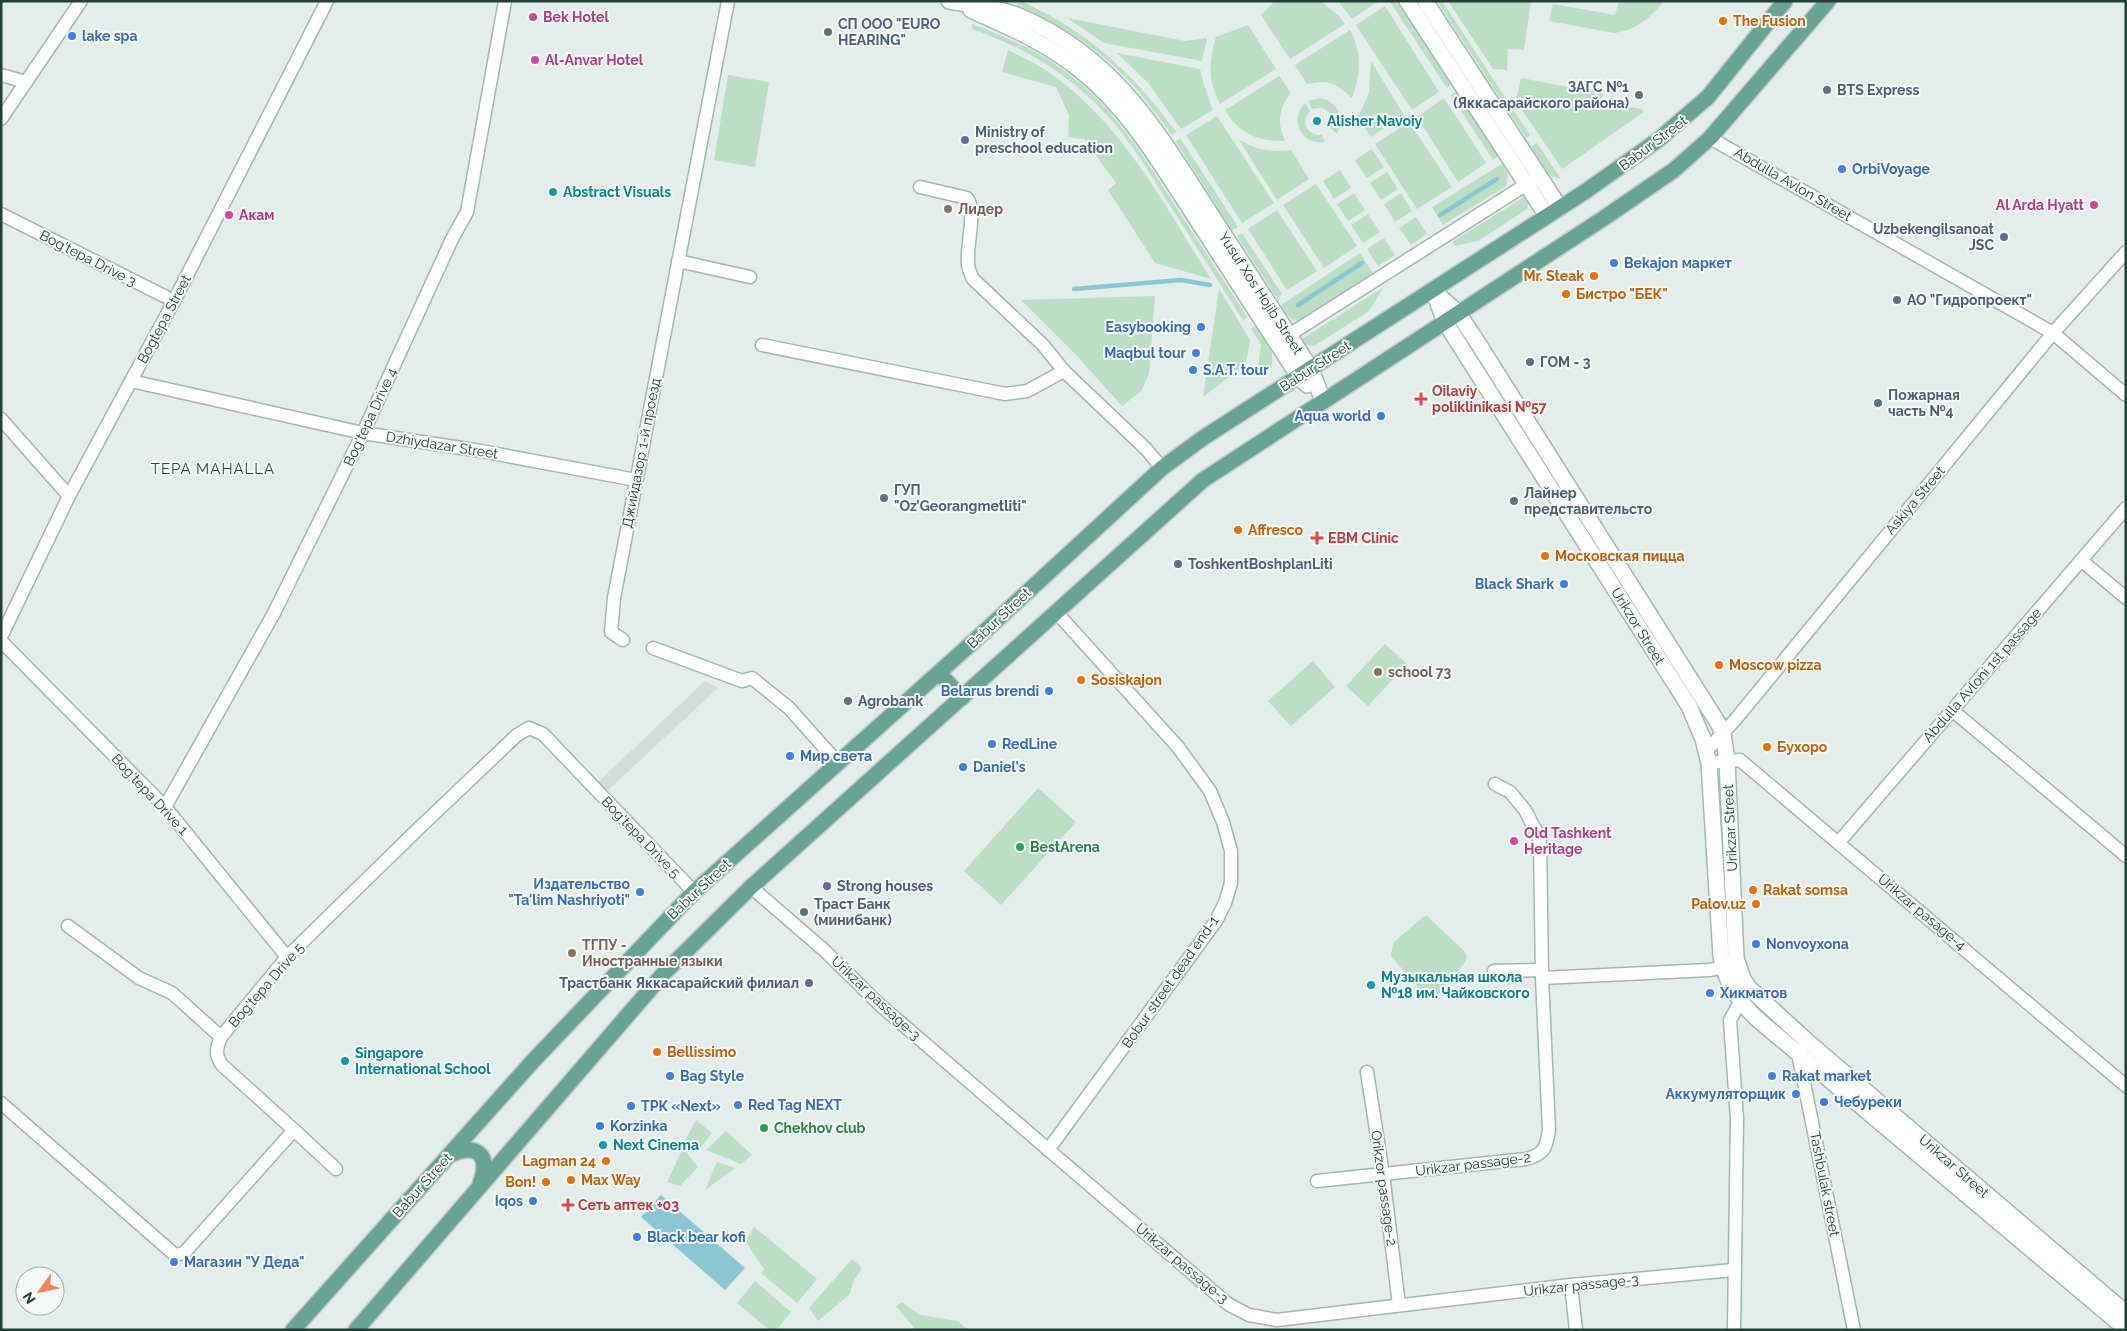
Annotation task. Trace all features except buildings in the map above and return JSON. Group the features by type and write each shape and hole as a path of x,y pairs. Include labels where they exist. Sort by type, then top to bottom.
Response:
{"main road":[{"path":"1408,1 1533,180 1560,208"},
{"path":"1425,1 1533,180 1547,216"},
{"name":"Babur Street","path":"292,1330 539,1054 694,892 939,673 1162,468 1203,438 1560,208 1649,148 1682,122 1708,97 1785,1"},
{"path":"356,1330 665,972 751,887 1203,480 1633,200 1674,170 1710,138 1828,1"},
{"name":"Yusuf Xos Hojib Street","path":"951,2 1001,10 1033,22 1076,47 1114,79 1134,101 1165,144 1283,339 1323,401"},
{"name":"Urikzar Street","path":"1433,290 1710,708 1723,733 1727,761 1729,984 1741,1002 1803,1048 2126,1313"},
{"name":"Urikzor Street","path":"1452,317 1689,706 1708,756 1730,966"},
{"path":"939,673 962,698"},
{"name":"Urikzar Street","path":"1730,966 1803,1048 2126,1329"},
{"path":"446,1157 462,1149 471,1149 478,1153 485,1161 485,1172 478,1188"}],"street":[{"path":"1,119 81,1"},
{"name":"Bogtepa Street","path":"1,639 69,496 174,301 328,1"},
{"name":"Bog'tepa Drive 4","path":"165,807 274,613 363,433 452,239 467,212 505,1"},
{"name":"Джийдазор 1-й проезд","path":"623,640 611,632 614,598 728,1"},
{"path":"1,75 26,82"},
{"name":"Abdulla Avlon Street","path":"1710,138 2053,333 2126,395"},
{"path":"1283,339 1533,180"},
{"path":"920,187 967,198 971,203 968,265 973,279 1043,345 1064,371 1146,449 1162,468"},
{"name":"Bog'tepa Drive 3","path":"1,214 174,301"},
{"name":"Askiya Street","path":"1708,756 1723,733 2053,333 2126,252"},
{"path":"678,261 750,277"},
{"path":"762,345 1005,394 1027,391 1064,371"},
{"name":"Dzhiydazar Street","path":"131,381 363,433 481,451 636,480"},
{"path":"1,419 69,496"},
{"name":"Abdulla Avloni 1st passage","path":"1839,842 2126,508"},
{"path":"2082,561 2126,598"},
{"name":"Bobur street dead end-1","path":"1048,1150 1216,921 1225,903 1231,883 1231,851 1223,822 1210,791 1178,747 1057,613"},
{"name":"Bog'tepa Drive 1","path":"1,639 165,807 287,957"},
{"path":"653,648 742,681 752,678 789,708 838,763"},
{"path":"1952,710 2126,856"},
{"name":"Bog'tepa Drive 5","path":"336,1169 222,1065 217,1058 216,1050 221,1038 287,957 517,735 528,728 543,734 694,892"},
{"name":"Urikzar pasage-4","path":"1708,756 1727,761 1740,760 2126,1086"},
{"name":"Urikzar passage-2","path":"1317,1181 1526,1159 1537,1156 1544,1150 1549,1130 1542,974 1540,839 1525,810 1510,792 1494,784"},
{"name":"Urikzar passage-3","path":"751,887 824,950 880,1004 1048,1150 1228,1304 1249,1315 1277,1325 1399,1305 1571,1285 1733,1270"},
{"path":"68,926 139,978 172,993 221,1038"},
{"path":"1494,971 1542,974 1710,970 1730,966"},
{"path":"1734,1330 1733,1270 1737,1119 1730,1020 1749,988"},
{"name":"Tashbulak street","path":"1803,1048 1854,1330"},
{"name":"Orikzor passage-2","path":"1367,1072 1383,1174 1399,1305"},
{"path":"1,1103 175,1255 184,1253 294,1130"},
{"path":"1571,1285 1576,1330"}],"shaded area":[{"path":"705,681 718,688 606,792 598,782"}],"green space":[{"path":"1275,1 1321,1 1339,16 1345,24 1290,59 1261,15"},
{"path":"1338,1 1379,1 1352,19"},
{"path":"1396,1 1451,85 1447,88 1390,2"},
{"path":"1437,1 1442,1 1530,135 1526,138"},
{"path":"1448,1 1531,1 1524,50 1508,49 1507,70 1493,69"},
{"path":"1619,1 1664,1 1654,13 1636,26 1614,33 1549,21 1553,4 1615,15"},
{"path":"1023,2 1069,27 1108,56 1143,91 1176,132 1172,135 1137,90 1106,59 1077,38 1015,4"},
{"path":"1385,6 1439,92 1412,110 1356,25"},
{"path":"1067,18 1185,41 1207,38 1202,61 1104,43"},
{"path":"972,24 1039,54 1075,79 1103,105 1150,166 1247,317 1243,320 1143,163 1110,118 1057,71 1016,47 972,29"},
{"path":"1248,25 1276,69 1220,104 1213,87 1210,71 1216,37"},
{"path":"1350,30 1357,47 1359,63 1352,98 1337,86 1327,82 1307,84 1295,65"},
{"path":"1008,50 1034,63 1052,75 1082,99 1104,122 1124,146 1161,198 1211,279 1155,263 1108,190 1116,183 1084,139 1068,137 1069,115 1056,87 1002,72"},
{"path":"1117,53 1200,69 1213,110 1181,129 1149,84"},
{"path":"1371,61 1404,115 1371,137 1358,117 1369,93"},
{"path":"728,75 769,82 755,167 714,160"},
{"path":"1279,76 1291,93 1283,105 1280,117 1282,135 1285,141 1258,138 1236,125 1225,110"},
{"path":"1521,78 1603,94 1601,102 1642,109 1644,112 1562,169 1516,101"},
{"path":"1456,92 1499,156 1493,160 1451,95"},
{"path":"1321,98 1332,103 1339,112 1340,122 1337,134 1331,129 1332,119 1329,112 1322,108 1312,109 1308,101"},
{"path":"1444,98 1486,163 1458,182 1417,117"},
{"path":"1305,103 1310,111 1305,124 1307,128 1312,133 1322,135 1325,142 1310,140 1300,130 1298,117"},
{"path":"1217,116 1274,203 1242,223 1186,135"},
{"path":"1409,122 1452,187 1417,209 1375,144"},
{"path":"1180,138 1238,227 1232,230 1176,142"},
{"path":"1239,140 1264,150 1291,150 1309,179 1277,200"},
{"path":"1537,143 1561,179 1550,176 1531,147"},
{"path":"1372,149 1384,167 1367,178 1355,160"},
{"path":"1502,164 1508,175 1506,186 1443,225 1432,207"},
{"path":"1340,170 1351,188 1334,199 1323,181"},
{"path":"1387,172 1398,189 1381,200 1370,183"},
{"path":"1316,184 1357,246 1324,268 1283,205"},
{"path":"1354,193 1365,210 1348,221 1337,204"},
{"path":"1401,193 1412,211 1395,222 1384,204"},
{"path":"1524,197 1528,203 1527,209 1478,241 1455,246 1452,242"},
{"path":"1277,210 1317,271 1287,290 1248,229"},
{"path":"1368,214 1380,232 1363,243 1351,225"},
{"path":"1416,217 1427,234 1411,245 1399,228"},
{"path":"1242,233 1282,294 1277,298 1237,236"},
{"path":"1384,238 1395,255 1378,266 1367,249"},
{"path":"1360,253 1373,273 1300,320 1293,320 1288,316 1281,305"},
{"path":"1384,287 1369,311 1314,346 1306,345 1302,339"},
{"path":"1219,289 1250,340 1246,364 1203,397"},
{"path":"1155,296 1149,374 1141,391 1122,406 1077,356 1021,300"},
{"path":"1258,324 1269,343 1272,357 1272,364 1264,376 1258,368 1261,344 1251,329"},
{"path":"1385,644 1407,664 1368,706 1346,686"},
{"path":"1313,661 1335,687 1291,726 1268,701"},
{"name":"BestArena","path":"1038,788 1076,822 1001,905 964,871"},
{"path":"1427,916 1464,951 1467,957 1438,995 1431,997 1424,994 1391,956 1393,943 1423,917"},
{"path":"696,1120 712,1133 700,1148 684,1143"},
{"path":"726,1131 752,1155 741,1164 706,1150"},
{"path":"683,1148 698,1167 680,1186 667,1182"},
{"path":"717,1162 735,1168 705,1190"},
{"path":"754,1227 817,1279 797,1303 761,1273 764,1269 745,1241"},
{"path":"852,1259 862,1268 853,1282 850,1294 818,1321 809,1308"},
{"path":"755,1281 791,1312 776,1330 769,1330 737,1303"},
{"path":"902,1302 920,1315 958,1321 968,1330 916,1330 896,1306"}],"water":[{"path":"661,1195 745,1268 725,1290 641,1217"}],"waterway":[{"path":"1440,215 1497,179"},
{"path":"1298,305 1362,263"},
{"path":"1074,289 1181,280 1210,285"}],"place":[{"name":"Bek Hotel","path":"533,17"},
{"name":"The Fusion","path":"1723,21"},
{"name":"СП ООО \"EURO HEARING\"","path":"828,32"},
{"name":"lake spa","path":"72,36"},
{"name":"Al-Anvar Hotel","path":"535,60"},
{"name":"BTS Express","path":"1827,90"},
{"name":"ЗАГС №1 (Яккасарайского района)","path":"1639,95"},
{"name":"Alisher Navoiy","path":"1317,121"},
{"name":"Ministry of preschool education","path":"965,140"},
{"name":"OrbiVoyage","path":"1842,169"},
{"name":"Abstract Visuals","path":"553,192"},
{"name":"Al Arda Hyatt","path":"2094,205"},
{"name":"Лидер","path":"948,209"},
{"name":"Акам","path":"229,215"},
{"name":"Uzbekengilsanoat JSC","path":"2004,237"},
{"name":"Bekajon маркет","path":"1614,263"},
{"name":"Mr. Steak","path":"1594,276"},
{"name":"Бистро \"БЕК\"","path":"1566,294"},
{"name":"АО \"Гидропроект\"","path":"1897,300"},
{"name":"Easybooking","path":"1201,327"},
{"name":"Maqbul tour","path":"1196,353"},
{"name":"ГОМ - 3","path":"1530,362"},
{"name":"S.A.T. tour","path":"1193,370"},
{"name":"Oilaviy poliklinikasi №57","path":"1421,399"},
{"name":"Пожарная часть №4","path":"1878,403"},
{"name":"Aqua world","path":"1381,416"},
{"name":"ГУП \"Oz’Georangmetliti\"","path":"884,498"},
{"name":"Лайнер представительсто","path":"1514,501"},
{"name":"Affresco","path":"1238,530"},
{"name":"EBM Clinic","path":"1317,538"},
{"name":"Московская пицца","path":"1545,556"},
{"name":"ToshkentBoshplanLiti","path":"1178,564"},
{"name":"Black Shark","path":"1564,584"},
{"name":"Moscow pizza","path":"1719,665"},
{"name":"school 73","path":"1378,672"},
{"name":"Sosiskajon","path":"1081,680"},
{"name":"Belarus brendi","path":"1049,691"},
{"name":"Agrobank","path":"848,701"},
{"name":"RedLine","path":"992,744"},
{"name":"Бухоро","path":"1767,747"},
{"name":"Мир света","path":"790,756"},
{"name":"Daniel's","path":"963,767"},
{"name":"Old Tashkent Heritage","path":"1514,841"},
{"name":"BestArena","path":"1020,847"},
{"name":"Strong houses","path":"827,886"},
{"name":"Rakat somsa","path":"1753,890"},
{"name":"Издательство \"Ta'lim Nashriyoti\"","path":"640,892"},
{"name":"Palov.uz","path":"1756,904"},
{"name":"Траст Банк (минибанк)","path":"804,912"},
{"name":"Nonvoyxona","path":"1756,944"},
{"name":"ТГПУ - Иностранные языки","path":"572,953"},
{"name":"Трастбанк Яккасарайский филиал","path":"809,983"},
{"name":"Музыкальная школа №18 им. Чайковского","path":"1371,985"},
{"name":"Хикматов","path":"1710,993"},
{"name":"Bellissimo","path":"657,1052"},
{"name":"Singapore International School","path":"345,1061"},
{"name":"Bag Style","path":"670,1076"},
{"name":"Rakat market","path":"1772,1076"},
{"name":"Аккумуляторщик","path":"1796,1094"},
{"name":"Чебуреки","path":"1824,1102"},
{"name":"Red Tag NEXT","path":"738,1105"},
{"name":"ТРК «Next»","path":"631,1106"},
{"name":"Korzinka","path":"600,1126"},
{"name":"Chekhov club","path":"764,1128"},
{"name":"Next Cinema","path":"603,1145"},
{"name":"Lagman 24","path":"606,1161"},
{"name":"Max Way","path":"571,1180"},
{"name":"Bon!","path":"546,1182"},
{"name":"Iqos","path":"533,1201"},
{"name":"Сеть аптек +03","path":"568,1205"},
{"name":"Black bear kofi","path":"637,1237"},
{"name":"Магазин \"У Деда\"","path":"174,1262"}],"district":[{"name":"TEPA MAHALLA","path":"213,469"}]}
